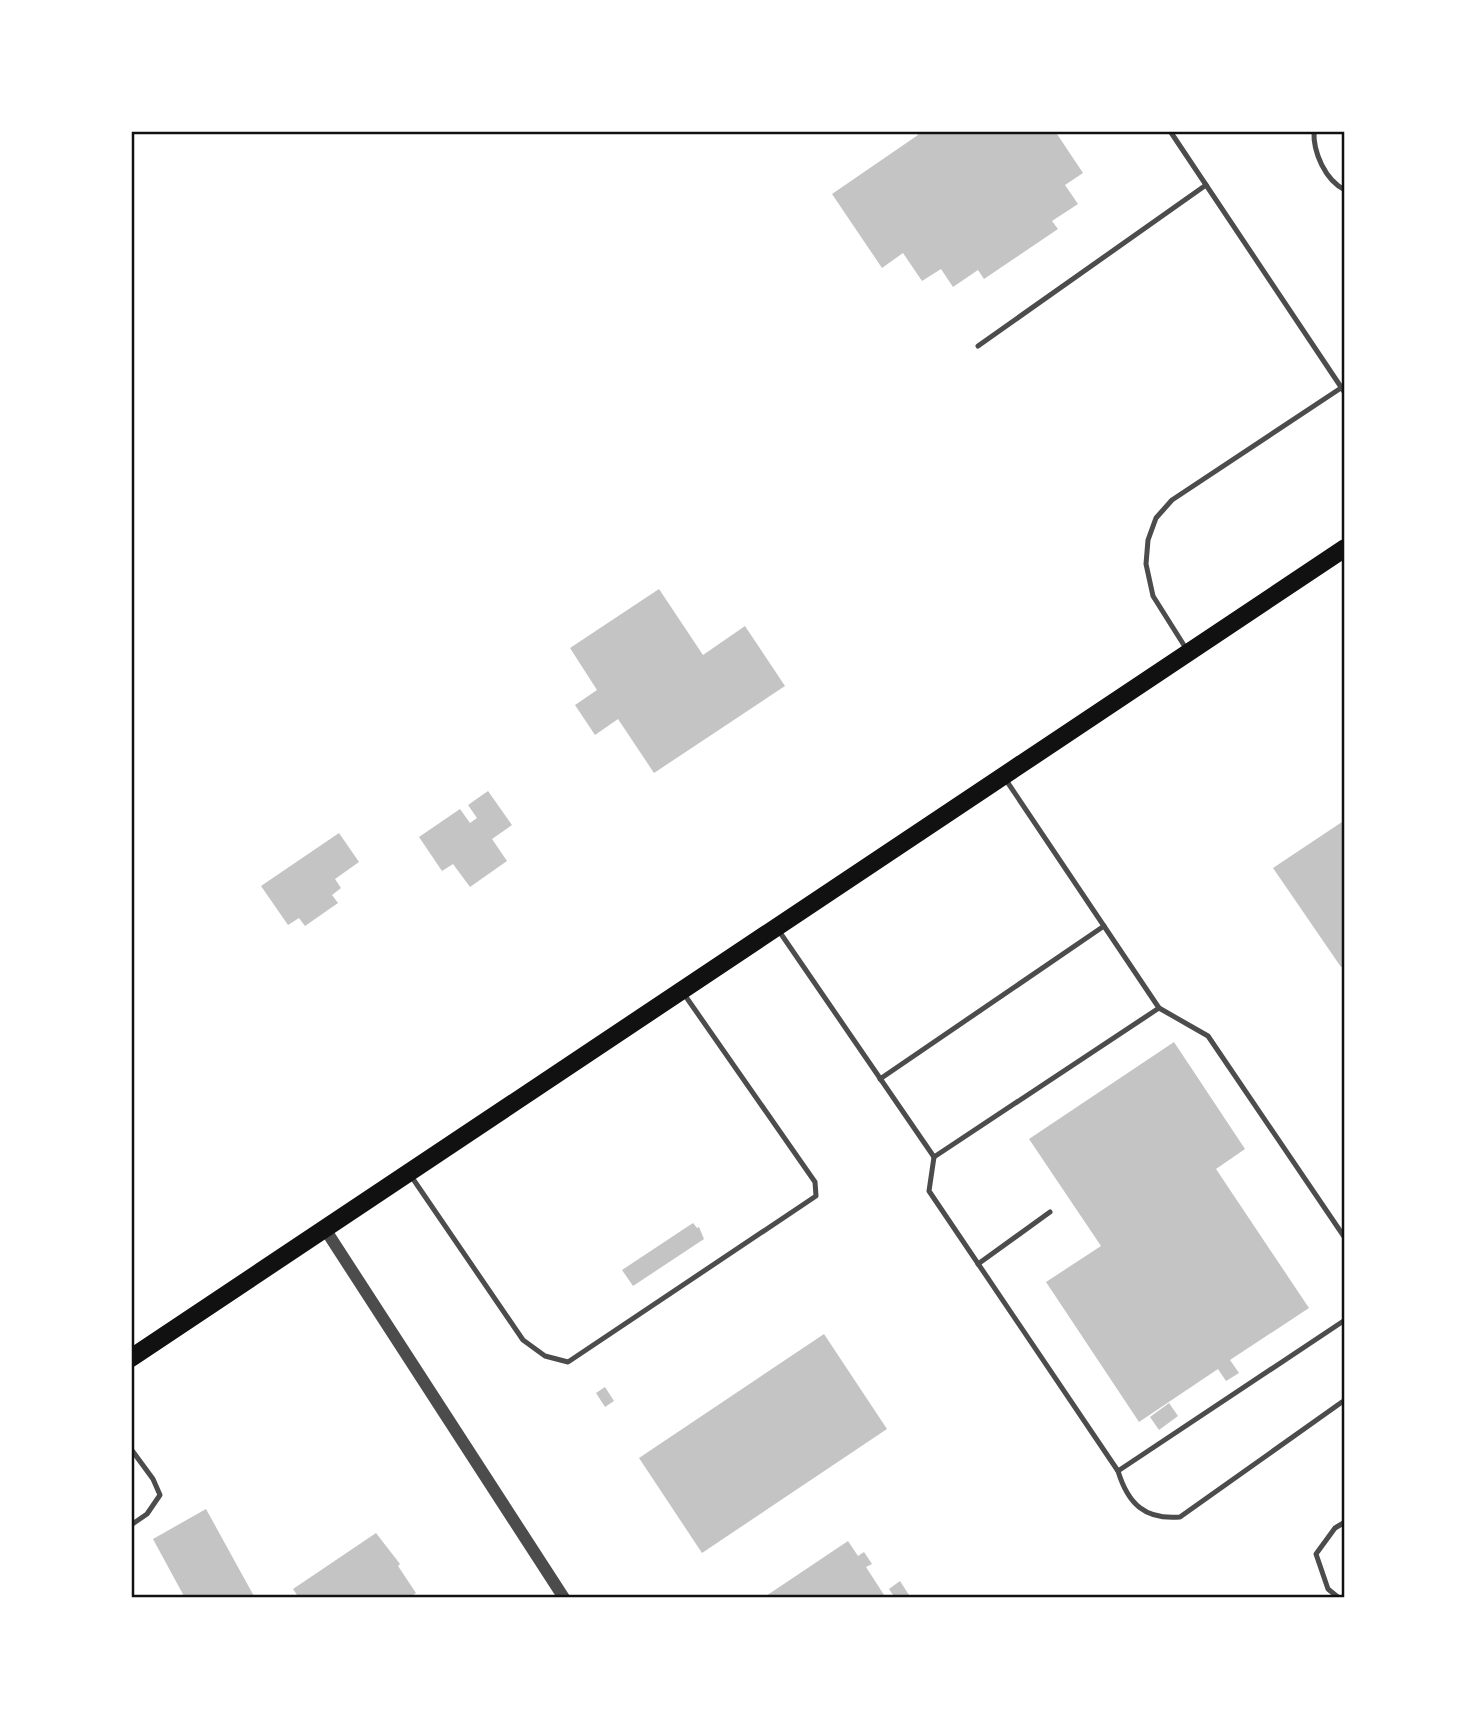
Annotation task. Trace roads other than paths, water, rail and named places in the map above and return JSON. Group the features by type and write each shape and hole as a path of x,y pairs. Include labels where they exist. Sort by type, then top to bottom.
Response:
{"main road":[{"path":"131,1358 1345,548"}],"street":[{"path":"325,1229 564,1598"}],"lane":[{"path":"1170,131 1343,390 1172,500 1156,518 1148,540 1146,564 1153,596 1190,653"},
{"path":"1314,131 1313,141 1319,158 1330,177 1345,190"},
{"path":"978,346 1206,185"},
{"path":"1004,777 1159,1008 1208,1036 1345,1238"},
{"path":"880,1079 1104,926"},
{"path":"777,928 934,1157 929,1191 1118,1471 1124,1491 1139,1507 1161,1518 1180,1517 1342,1402"},
{"path":"409,1173 523,1340 545,1356 568,1363 816,1196 815,1182 682,991"},
{"path":"934,1157 1159,1008"},
{"path":"978,1264 1050,1212"},
{"path":"1118,1471 1345,1320"},
{"path":"131,1449 153,1479 160,1495 147,1514 131,1525"},
{"path":"1339,1598 1328,1589 1316,1554 1335,1528 1345,1522"}]}
